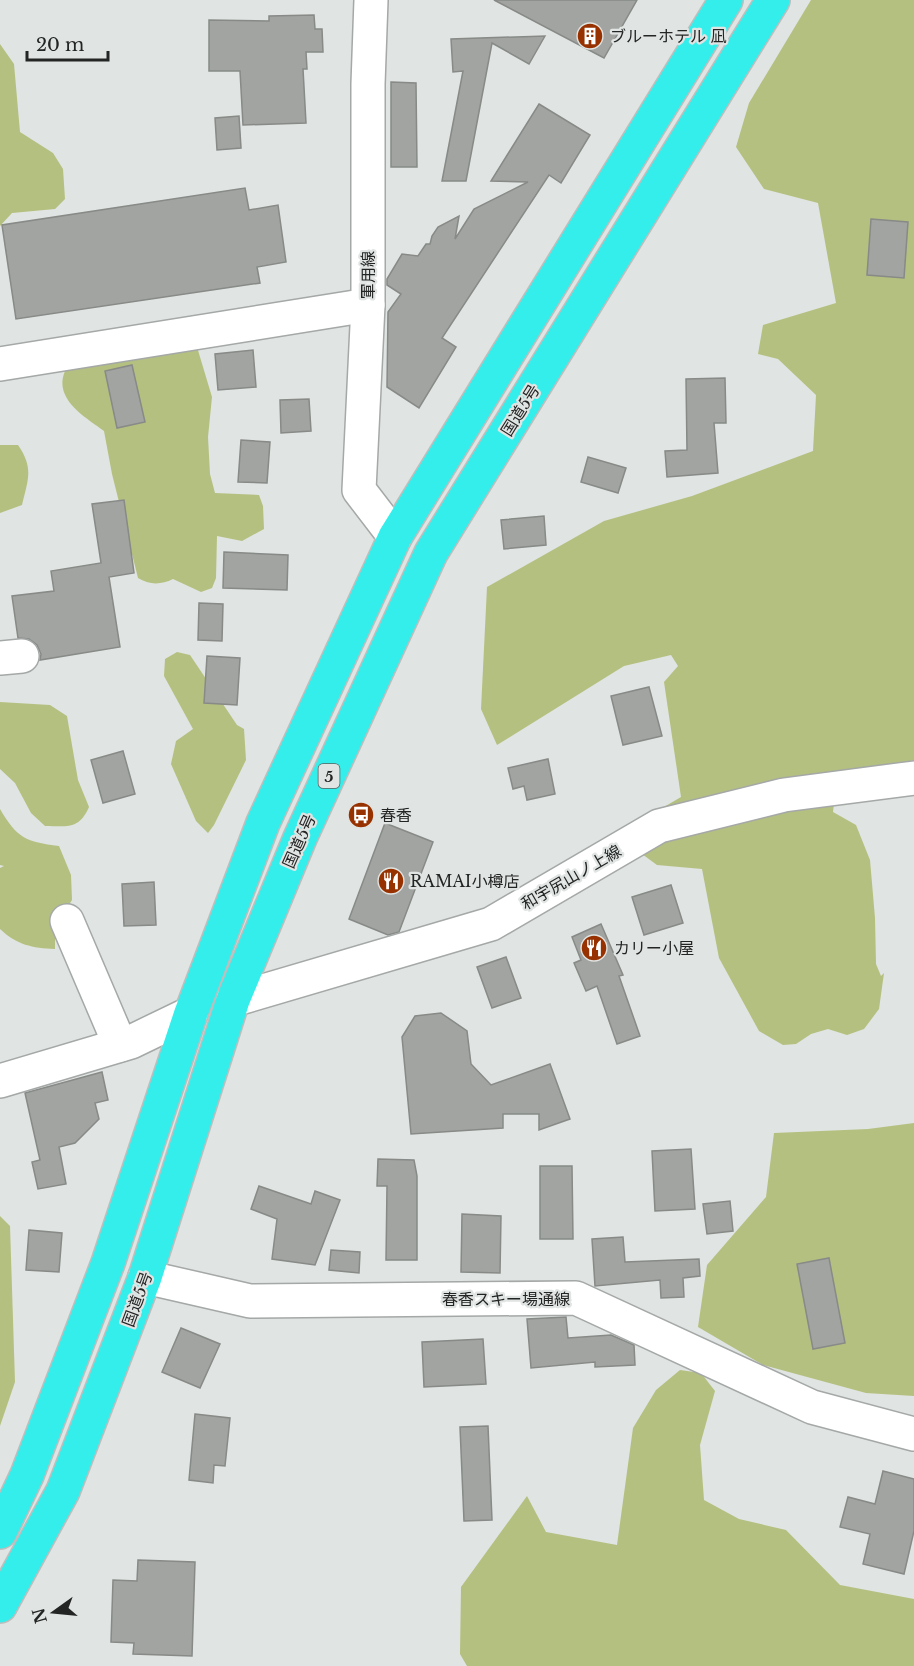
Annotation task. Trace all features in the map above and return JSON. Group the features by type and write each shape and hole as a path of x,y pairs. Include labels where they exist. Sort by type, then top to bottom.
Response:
{"highway":[{"path":"0,1532 27,1475 108,1263 190,1013 263,823 395,537 726,0"},
{"name":"国道5号","path":"0,1606 63,1491 145,1277 233,1000 300,838 431,553 773,0"}],"street":[{"name":"軍用線","path":"371,0 368,84 368,305 359,490 395,537"},
{"path":"0,364 368,305"},
{"name":"和宇尻山ノ上線","path":"233,1000 491,924 659,826 784,795 914,778"},
{"path":"68,921 120,1045"},
{"path":"0,1081 131,1042 190,1013"},
{"name":"春香スキー場通線","path":"145,1277 250,1301 576,1298 812,1407 914,1434"}],"green space":[{"path":"811,0 914,0 914,760 837,778 833,812 856,825 870,860 876,964 881,976 884,973 879,1009 864,1029 847,1035 828,1029 811,1034 796,1044 783,1045 759,1031 719,958 702,869 657,865 616,835 681,797 664,682 678,666 671,655 624,666 497,745 481,709 487,587 604,521 692,496 813,451 816,395 778,359 758,354 763,325 836,303 818,203 764,189 736,147 749,103"},
{"path":"0,44 14,64 20,132 53,153 63,169 65,199 55,209 12,213 0,226"},
{"path":"197,347 212,397 208,437 210,474 215,493 259,495 263,506 264,529 242,541 217,536 216,578 212,588 201,592 173,579 155,583 138,578 112,474 104,431 88,420 67,399 62,381 65,371 174,348"},
{"path":"0,445 18,445 26,461 28,474 22,505 0,513"},
{"path":"177,652 190,655 237,725 244,729 246,760 208,833 196,821 171,764 176,741 193,729 164,676 165,659"},
{"path":"0,702 50,705 67,716 78,780 89,807 81,820 66,826 45,826 31,813 15,783 0,769"},
{"path":"0,809 17,832 24,837 38,843 59,846 71,875 72,900 55,926 55,949 25,945 0,929 0,868 4,866 0,865"},
{"path":"914,1123 914,1396 866,1393 763,1365 698,1327 707,1265 766,1197 774,1133 868,1129"},
{"path":"0,1216 10,1226 15,1382 0,1426"},
{"path":"680,1370 701,1373 715,1391 700,1445 704,1500 739,1519 786,1530 840,1585 914,1599 914,1666 467,1666 460,1654 461,1587 527,1496 546,1532 617,1545 633,1428 656,1390"}],"building":[{"name":"ブルーホテル 凪","path":"494,0 637,0 604,58"},
{"path":"314,15 315,29 322,29 323,52 306,52 307,69 303,69 306,123 243,125 240,71 209,71 209,20 269,21 269,16"},
{"path":"545,36 529,64 492,43 466,181 442,181 463,71 453,72 451,39"},
{"path":"391,82 416,83 417,167 391,167"},
{"path":"539,104 590,135 561,183 549,175 442,338 456,347 419,408 387,387 388,312 401,294 387,285 387,279 402,254 418,256 426,244 430,244 438,227 459,216 455,239 474,209 528,182 491,181"},
{"path":"239,116 241,148 217,150 215,118"},
{"path":"245,188 249,210 278,205 286,262 257,267 260,283 16,319 2,225"},
{"path":"871,219 908,222 904,278 867,275"},
{"path":"253,350 256,387 218,390 215,354"},
{"path":"132,365 145,422 117,428 105,371"},
{"path":"725,378 726,423 714,423 718,473 667,477 665,451 687,450 686,379"},
{"path":"309,399 311,431 281,433 280,400"},
{"path":"241,440 270,442 267,483 238,482"},
{"path":"588,457 626,468 618,493 581,482"},
{"path":"124,500 134,573 109,577 120,647 40,660 41,654 37,645 29,639 18,638 12,596 54,591 51,571 101,563 92,504"},
{"path":"544,516 546,545 504,549 501,520"},
{"path":"224,552 288,555 287,590 223,588"},
{"path":"199,603 223,604 222,641 198,640"},
{"path":"207,656 240,658 237,705 204,703"},
{"path":"649,687 662,736 623,745 611,696"},
{"path":"123,751 135,794 103,803 91,760"},
{"path":"548,759 555,794 527,800 524,786 513,789 508,768"},
{"name":"RAMAI小樽店","path":"385,823 433,842 399,932 388,935 349,919"},
{"path":"154,882 156,925 124,926 122,884"},
{"path":"671,885 683,923 644,935 632,897"},
{"path":"601,924 623,975 619,976 640,1036 617,1044 597,986 586,991 574,963 581,960 572,937"},
{"path":"506,957 521,998 492,1008 477,967"},
{"path":"441,1013 467,1031 471,1064 491,1085 550,1064 570,1119 539,1130 539,1114 503,1114 503,1128 411,1134 402,1037 415,1016"},
{"path":"102,1072 108,1100 95,1103 99,1119 75,1143 59,1147 66,1184 38,1189 32,1162 40,1160 25,1093"},
{"path":"691,1149 695,1209 655,1211 652,1151"},
{"path":"378,1159 414,1160 417,1176 417,1260 386,1260 387,1186 377,1186"},
{"path":"540,1166 572,1166 573,1239 540,1239"},
{"path":"259,1186 311,1204 315,1191 340,1200 315,1265 272,1259 277,1219 251,1209"},
{"path":"730,1201 733,1231 707,1234 703,1204"},
{"path":"462,1214 501,1216 500,1273 461,1272"},
{"path":"29,1230 62,1233 59,1272 26,1270"},
{"path":"623,1237 625,1262 699,1259 700,1276 683,1278 684,1297 661,1298 660,1280 595,1286 592,1239"},
{"path":"331,1250 360,1252 359,1273 329,1270"},
{"path":"829,1258 845,1343 813,1349 797,1264"},
{"path":"566,1317 568,1338 611,1335 634,1345 635,1365 595,1367 595,1362 531,1368 527,1319"},
{"path":"181,1328 220,1344 200,1388 162,1372"},
{"path":"483,1339 486,1384 424,1387 422,1342"},
{"path":"195,1414 230,1418 225,1466 214,1465 213,1483 189,1480"},
{"path":"488,1426 492,1520 464,1521 460,1427"},
{"path":"883,1471 914,1479 914,1531 904,1574 863,1564 870,1534 840,1527 848,1497 875,1504"},
{"path":"138,1560 195,1562 192,1656 133,1654 134,1643 111,1642 113,1580 137,1581"}],"place":[{"name":"ブルーホテル 凪","path":"590,36"},
{"name":"春香","path":"361,815"},
{"name":"RAMAI小樽店","path":"391,881"},
{"name":"カリー小屋","path":"594,948"}]}
